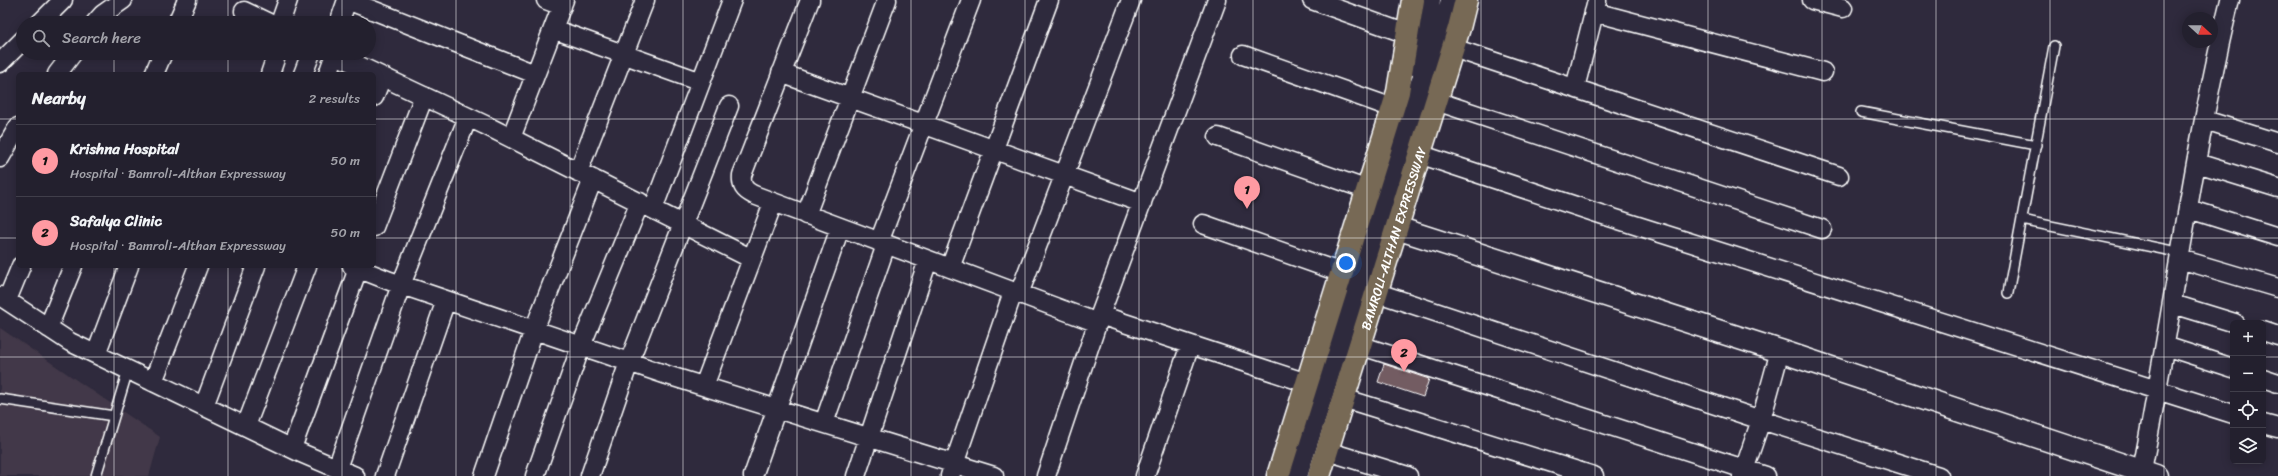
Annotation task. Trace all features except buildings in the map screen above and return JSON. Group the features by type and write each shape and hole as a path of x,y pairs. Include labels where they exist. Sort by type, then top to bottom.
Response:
{"main road":[{"path":"1278,476 1342,273 1378,222 1368,190 1398,92 1413,0"},
{"name":"BAMROLI-ALTHAN EXPRESSWAY","path":"1319,476 1376,292 1378,222 1419,154 1426,100 1453,48 1466,0"}],"street":[{"path":"47,16 63,0"},
{"path":"101,16 123,0"},
{"path":"179,16 187,0"},
{"path":"282,16 288,0"},
{"path":"341,16 347,0 535,74"},
{"path":"484,476 586,175 624,54 645,0"},
{"path":"535,476 581,346 647,206 701,82 732,0"},
{"path":"810,0 742,175 741,183 745,190 840,228 1016,293 1099,319 1190,344 1307,383"},
{"path":"806,215 887,0"},
{"path":"824,423 882,243 924,123 971,0"},
{"path":"950,268 1049,0"},
{"path":"952,470 1016,293 1064,176 1131,0"},
{"path":"1046,476 1099,319 1216,0"},
{"path":"1312,0 1407,34"},
{"path":"1426,100 1429,0"},
{"path":"1426,100 1452,0"},
{"path":"1812,0 1843,8"},
{"path":"1378,222 1780,351 2149,473 2158,390 2165,346 2214,65 2230,0"},
{"path":"511,138 553,29 557,2"},
{"path":"1575,88 1596,6 1822,72"},
{"path":"244,11 254,16"},
{"path":"553,29 701,82"},
{"path":"0,63 16,47"},
{"path":"1453,48 1839,176"},
{"path":"1243,55 1393,108"},
{"path":"59,72 68,60"},
{"path":"155,72 160,60"},
{"path":"271,72 275,60"},
{"path":"304,72 308,60"},
{"path":"329,72 332,60"},
{"path":"347,60 373,72"},
{"path":"376,73 586,175 752,259"},
{"path":"782,73 924,123 1064,176 1142,203"},
{"path":"376,92 382,76"},
{"path":"376,222 424,96"},
{"path":"1426,100 1822,229"},
{"name":"BAMROLI-ALTHAN EXPRESSWAY","path":"1296,476 1378,222 1426,100"},
{"path":"590,476 629,362 729,106"},
{"path":"337,468 402,285 468,117"},
{"path":"2205,120 2278,143"},
{"path":"0,158 16,132"},
{"path":"1218,137 1368,190"},
{"path":"1419,154 1600,214 2230,413"},
{"path":"2197,163 2278,188"},
{"path":"704,386 773,202"},
{"path":"2189,209 2278,237"},
{"path":"1203,224 1342,273"},
{"path":"753,476 840,228"},
{"path":"2181,256 2278,288"},
{"path":"856,476 928,260"},
{"path":"21,268 4,298 70,342 292,448 355,476"},
{"path":"48,328 72,268"},
{"path":"96,354 128,268"},
{"path":"154,382 197,268"},
{"path":"204,406 255,268"},
{"path":"246,426 306,268"},
{"path":"292,448 356,268"},
{"path":"359,268 402,285 629,362 868,437 952,470 994,476"},
{"path":"1376,292 1761,420 1939,476"},
{"path":"386,476 446,300"},
{"path":"2173,304 2230,321"},
{"path":"2266,332 2278,336"},
{"path":"1145,476 1190,344"},
{"path":"1359,345 1743,472 1766,476"},
{"path":"2165,346 2230,367"},
{"path":"1743,472 1761,420 1780,351"},
{"path":"2266,379 2278,383"},
{"path":"1343,398 1594,476"},
{"path":"2266,425 2278,428"},
{"path":"1327,451 1408,476"}],"lane":[{"path":"2008,293 2054,46"},
{"path":"1861,112 2036,145"},
{"path":"2022,220 2181,256"},
{"path":"96,476 128,370"},
{"path":"0,399 114,416"}],"shaded area":[{"path":"0,328 160,437 149,476 0,476"}],"place":[{"name":"Krishna Hospital","path":"1247,209"},
{"name":"Safalya Clinic","path":"1404,372"}]}
